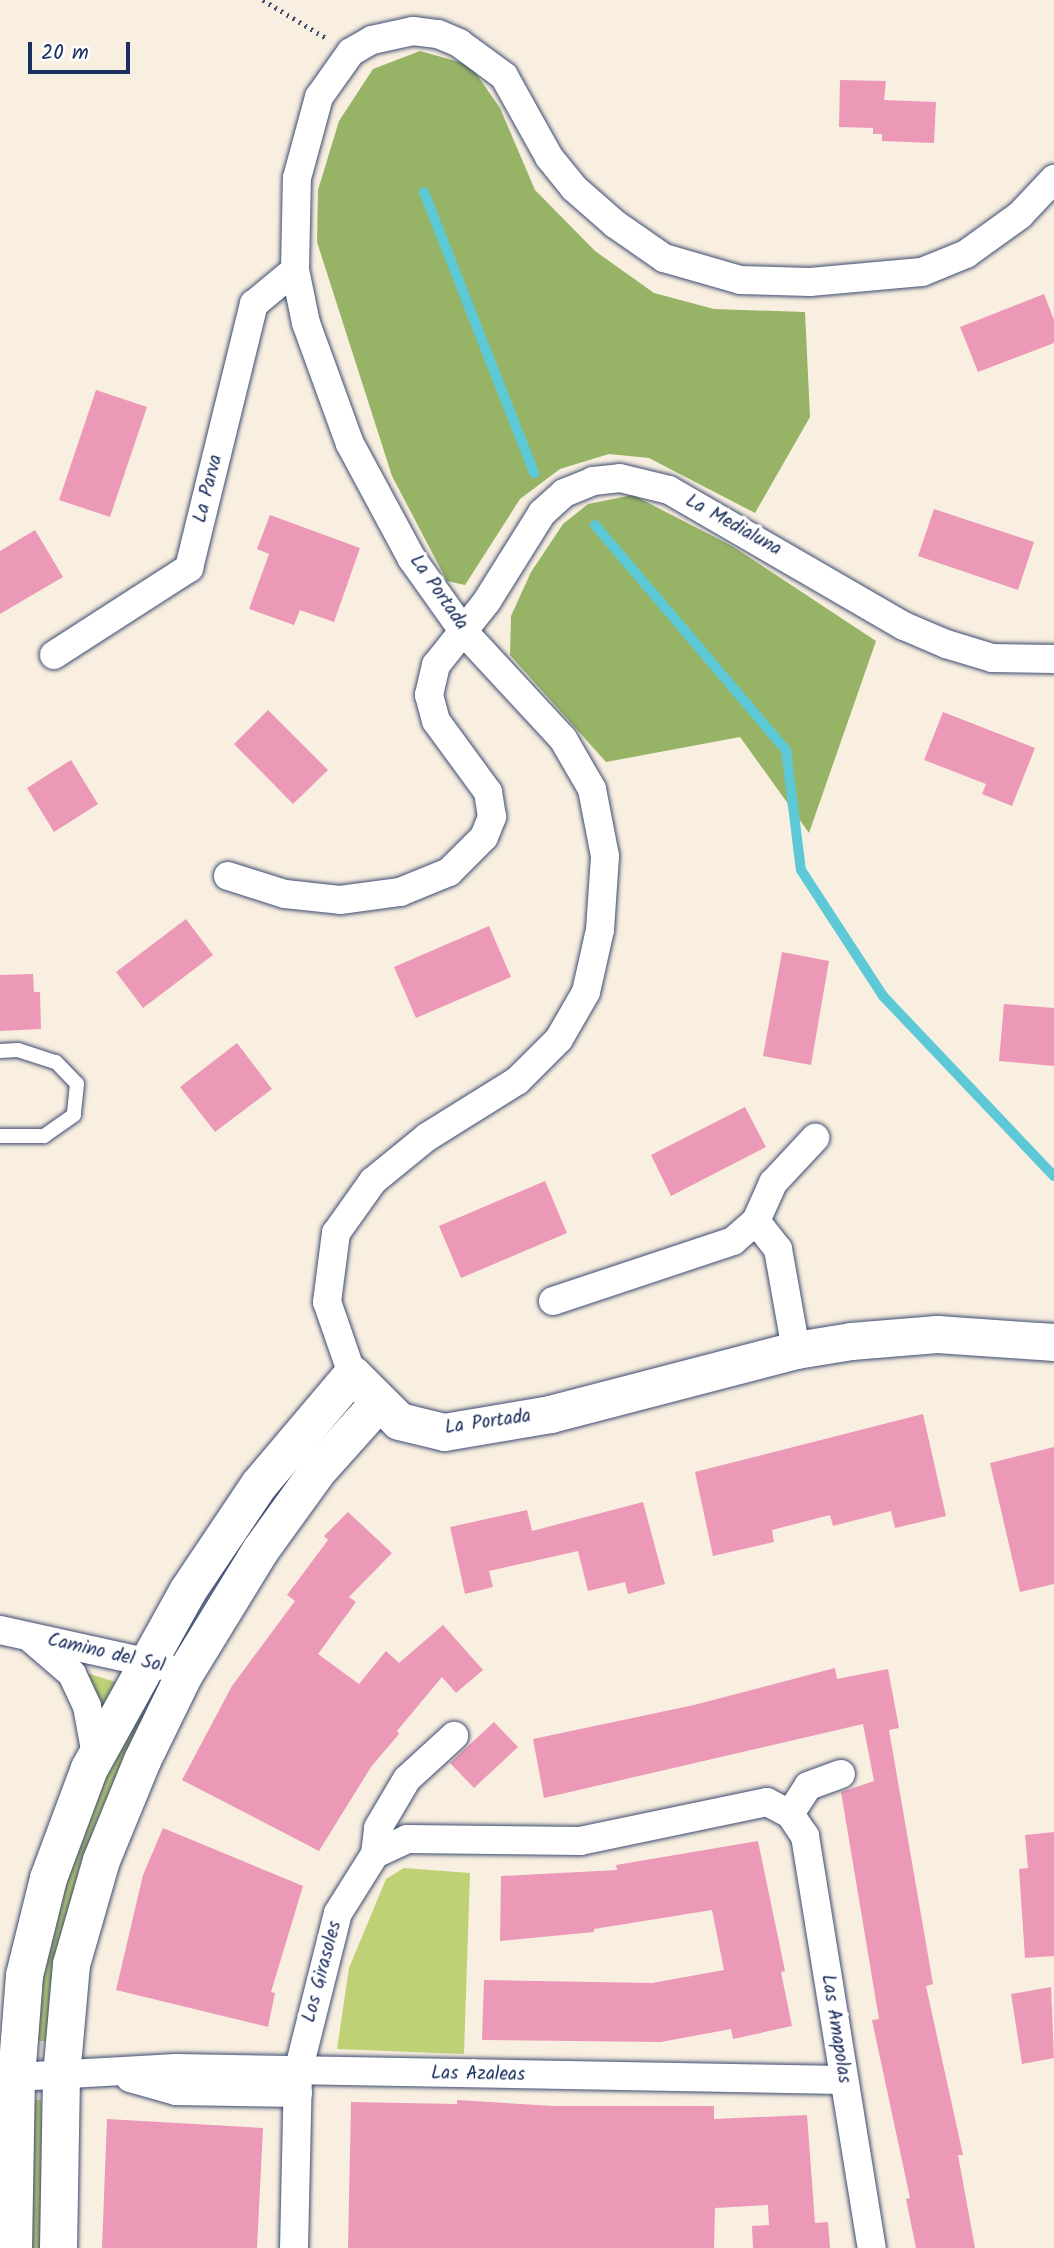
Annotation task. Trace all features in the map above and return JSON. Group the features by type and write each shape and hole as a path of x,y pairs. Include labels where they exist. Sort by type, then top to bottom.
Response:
{"street":[{"name":"La Portada","path":"1054,179 1020,215 966,254 922,272 810,282 740,280 664,258 615,224 574,188 550,157 504,76 459,43 438,34 392,32 351,52 319,97 297,178 295,270 306,323 350,444 412,559 464,632 563,739 592,789 606,856 600,930 586,992 559,1039 517,1081 427,1138 373,1181 336,1233 327,1302 352,1374 377,1404 399,1421 444,1432 550,1414 796,1350 937,1334 1054,1342"},
{"name":"La Parva","path":"54,655 190,568 254,304 295,270"},
{"name":"La Medialuna","path":"228,876 285,894 340,900 400,892 449,872 484,837 492,817 488,792 436,721 429,695 436,665 464,632 542,513 564,493 593,481 620,478 668,490 904,626 946,644 992,657 1054,659"},
{"path":"553,1301 733,1241 756,1220 773,1183 815,1138"},
{"path":"756,1220 778,1249 796,1350"},
{"path":"13,2248 16,2077 24,1975 48,1878 96,1755 187,1591 259,1484 352,1374"},
{"path":"58,2248 61,2076 71,1964 101,1860 142,1760 184,1674 260,1550 317,1471 377,1404"},
{"name":"Camino del Sol","path":"13,1633 149,1660 184,1674"},
{"name":"Camino del Sol","path":"13,1633 72,1674 87,1706 96,1755"},
{"name":"Los Girasoles","path":"294,2248 298,2083 338,1913 375,1854 378,1828 407,1779 454,1735"},
{"path":"375,1854 407,1839 535,1844 580,1841 767,1802 790,1814 808,1786 841,1774"},
{"name":"Las Amapolas","path":"790,1814 805,1836 872,2248"},
{"name":"Las Azaleas","path":"16,2077 114,2074 176,2068 298,2083 843,2080"}],"lane":[{"path":"0,1051 18,1051 56,1062 77,1084 74,1115 44,1136 0,1136"}],"path":[{"path":"264,0 351,52"}],"green space":[{"path":"420,51 470,65 500,108 535,190 595,251 654,293 714,309 805,312 810,417 755,513 649,458 609,454 560,469 520,499 465,585 447,581 392,476 317,242 318,190 339,121 373,69"},
{"path":"633,495 732,546 876,641 809,833 740,737 606,762 510,655 511,616 531,572 563,524 588,504"},
{"path":"83,1672 119,1683 100,1715"},
{"path":"139,1711 149,1717 48,2041 38,2041 42,1977 74,1854 106,1774"},
{"path":"404,1868 470,1873 464,2054 337,2049 349,1968 386,1879"},
{"path":"34,2100 41,2100 46,2248 32,2248"}],"building":[{"path":"840,80 886,81 884,100 936,102 934,143 882,141 882,134 873,134 873,128 839,127"},
{"path":"1044,294 1054,320 1054,343 978,372 960,327"},
{"path":"96,390 147,407 110,517 59,500"},
{"path":"934,509 1034,542 1018,590 918,556"},
{"path":"270,515 360,548 334,622 300,610 294,625 249,609 269,554 257,549"},
{"path":"35,530 63,577 0,614 0,551"},
{"path":"268,710 328,770 293,804 234,744"},
{"path":"943,712 1035,748 1012,806 982,794 986,784 924,760"},
{"path":"71,760 98,804 54,832 27,788"},
{"path":"186,919 213,955 143,1008 116,972"},
{"path":"489,926 511,977 416,1018 394,967"},
{"path":"782,952 829,961 811,1065 763,1056"},
{"path":"33,974 34,992 40,992 41,1029 0,1031 0,975"},
{"path":"1004,1004 1054,1008 1054,1066 999,1061"},
{"path":"237,1043 272,1089 215,1132 180,1087"},
{"path":"745,1107 766,1147 671,1196 651,1155"},
{"path":"545,1181 567,1233 461,1278 439,1226"},
{"path":"923,1414 946,1516 895,1528 891,1511 833,1526 830,1515 772,1530 774,1542 713,1556 695,1472"},
{"path":"1054,1447 1054,1584 1020,1592 990,1463"},
{"path":"643,1502 665,1584 628,1594 625,1582 588,1591 578,1551 489,1571 493,1587 465,1594 450,1527 527,1510 532,1531"},
{"path":"348,1512 392,1553 349,1597 356,1602 318,1654 359,1684 386,1651 399,1663 443,1625 483,1670 456,1693 442,1677 371,1767 319,1851 182,1780 232,1686 295,1601 287,1595 328,1540 324,1536"},
{"path":"835,1668 837,1679 888,1669 899,1728 889,1730 933,1984 926,1986 963,2155 958,2155 975,2248 916,2248 906,2199 910,2198 872,2020 879,2019 841,1792 874,1781 863,1724 544,1798 533,1739 694,1705"},
{"path":"494,1722 518,1747 474,1788 450,1763"},
{"path":"163,1828 303,1886 271,1992 275,1993 268,2027 116,1990 143,1875"},
{"path":"1054,1832 1054,1956 1025,1958 1019,1869 1028,1868 1025,1835"},
{"path":"758,1841 785,1971 781,1972 792,2026 733,2039 731,2029 661,2042 482,2040 484,1980 652,1983 724,1970 712,1910 594,1929 594,1932 500,1941 501,1876 617,1870 616,1865"},
{"path":"1051,1987 1054,2058 1022,2064 1011,1994"},
{"path":"457,2100 553,2106 714,2106 714,2119 807,2115 815,2223 828,2222 830,2248 753,2248 752,2226 769,2225 768,2205 715,2208 714,2248 348,2248 351,2102 457,2104"},
{"path":"107,2119 263,2128 257,2248 102,2248"}],"waterway":[{"path":"424,192 534,473"},
{"path":"595,525 786,750 801,870 883,996 1054,1176"}]}
